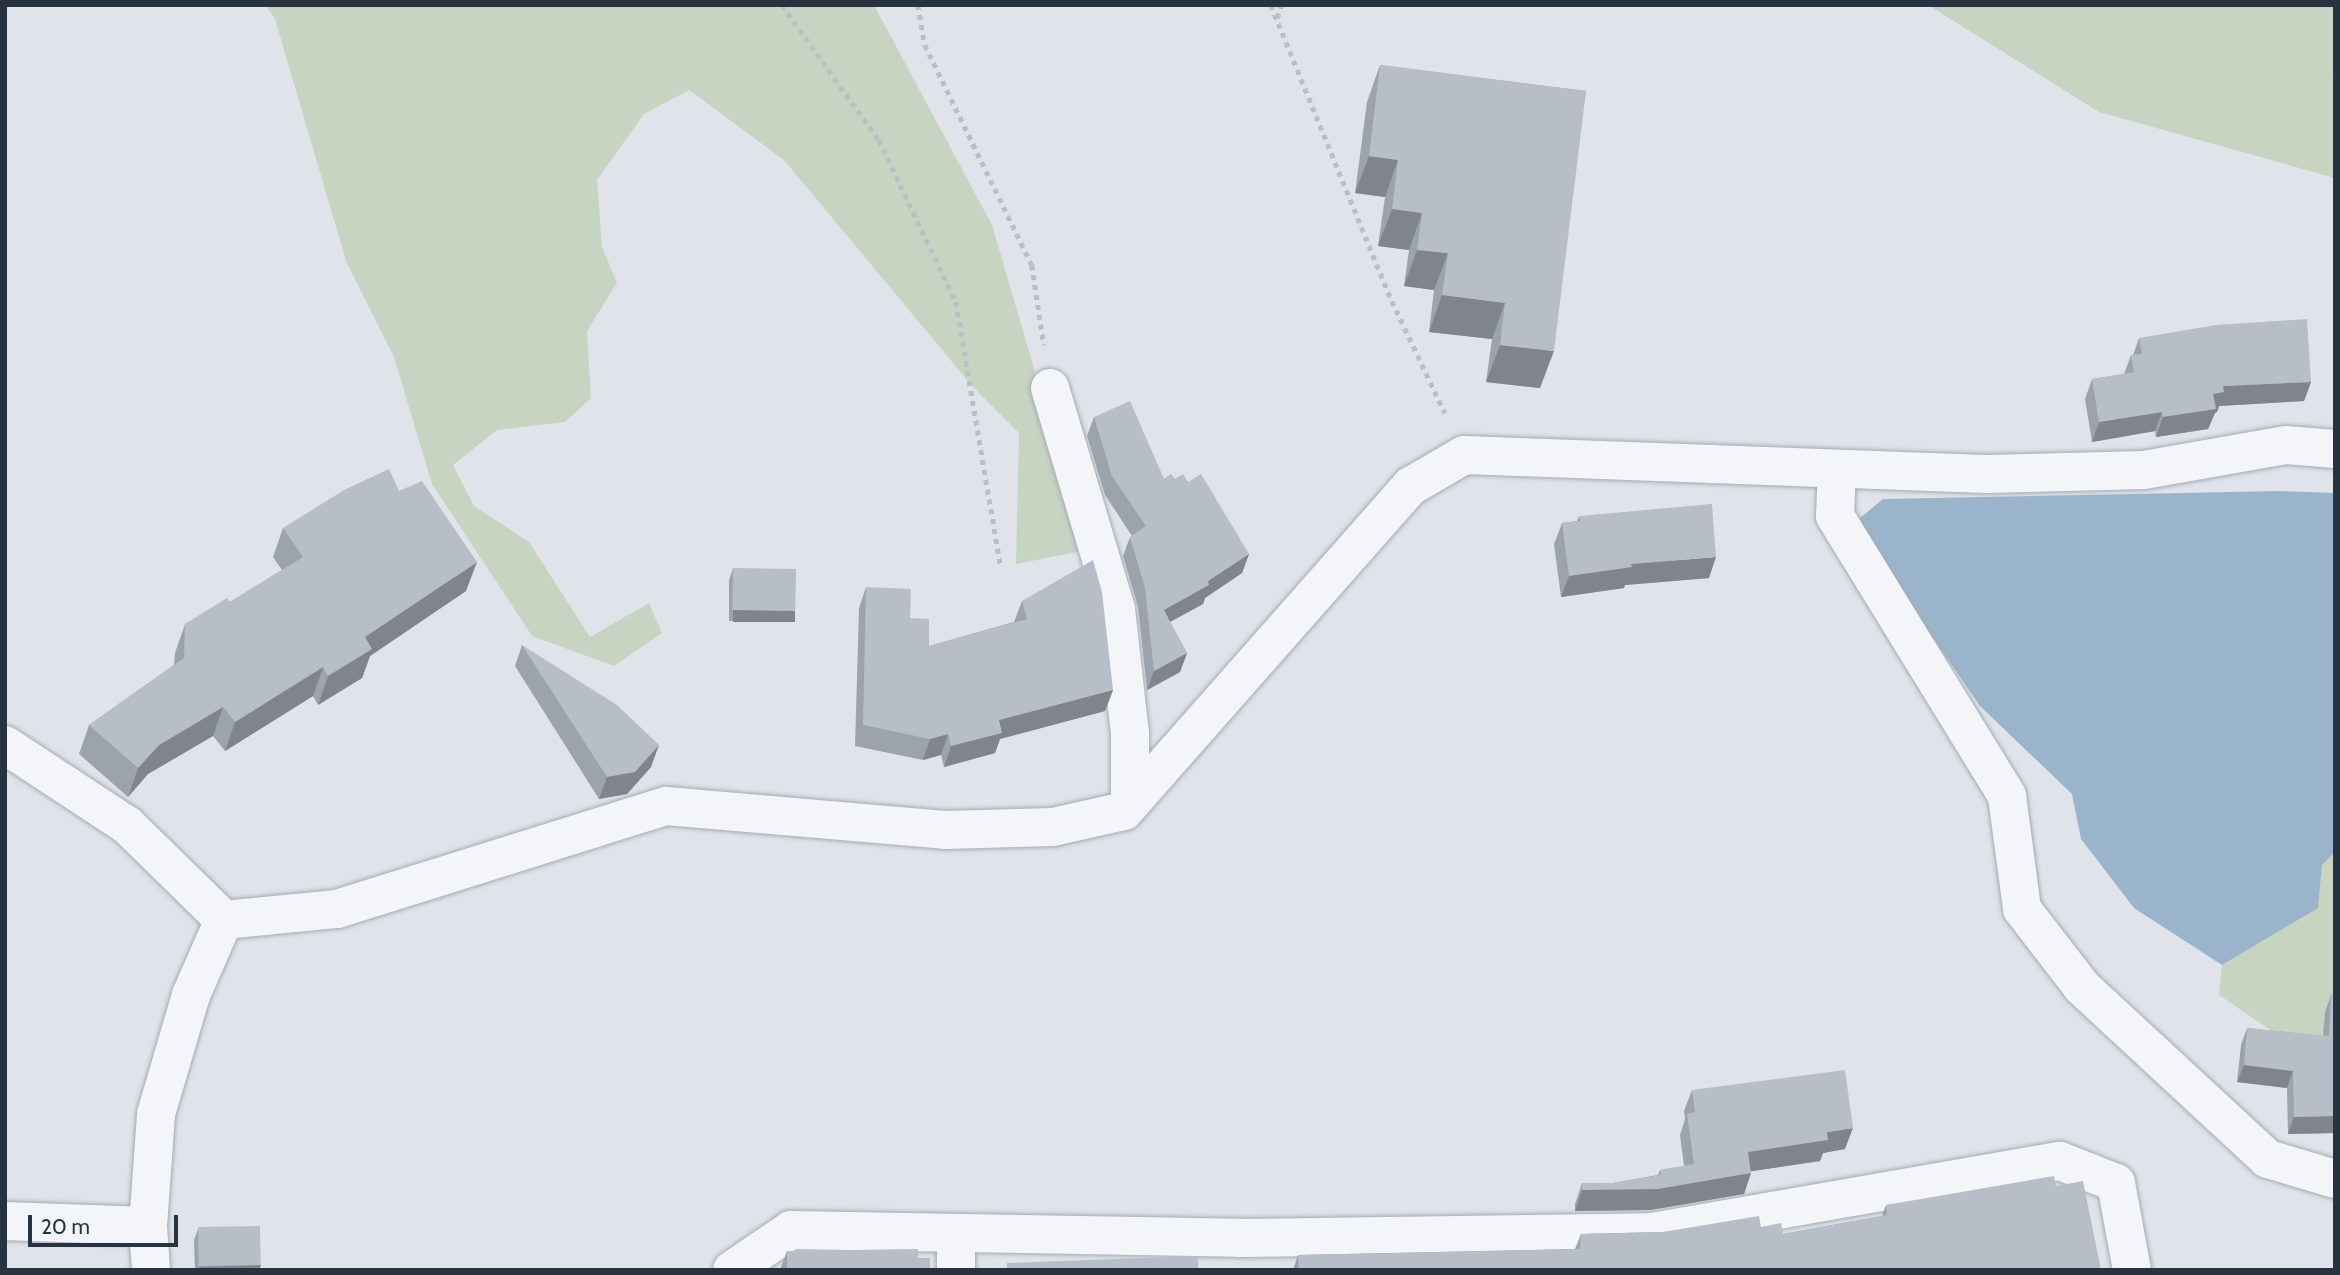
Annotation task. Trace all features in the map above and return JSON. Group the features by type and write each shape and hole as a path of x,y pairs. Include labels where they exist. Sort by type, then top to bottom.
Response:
{"street":[{"path":"1050,388 1116,609 1130,733 1130,804"},
{"path":"5,746 127,825 224,920 337,909 666,806 945,830 1053,827 1124,811 1411,486 1464,455 1987,474 2144,470 2286,444 2335,449"},
{"path":"1837,469 1835,516 2007,796 2022,909 2082,987 2268,1159 2335,1179"},
{"path":"151,1270 148,1226 156,1114 191,995 224,920"},
{"path":"732,1270 791,1230 956,1251 1240,1254 1652,1232 2060,1161 2116,1183 2132,1270"},
{"path":"5,1221 148,1226"}],"path":[{"path":"782,5 879,139 956,302 1001,568"},
{"path":"918,5 926,45 1032,265 1050,388"},
{"path":"1271,5 1392,301 1464,455"},
{"path":"1277,19 1281,5"}],"green space":[{"path":"265,5 874,5 992,225 1087,550 1016,564 1019,433 973,387 784,160 689,90 644,114 597,180 602,247 617,283 587,331 591,398 565,422 497,430 453,465 474,506 529,542 590,637 649,603 662,633 614,666 532,636 432,484 394,357 346,261 275,19"},
{"path":"1928,5 2335,5 2335,67 2332,76 2335,78 2335,178 2099,112"},
{"path":"2335,852 2335,1034 2304,1053 2219,995 2222,965 2317,908 2322,865"}],"water":[{"path":"2280,491 2335,493 2335,852 2322,865 2318,908 2222,965 2134,908 2081,839 2072,794 1980,706 1854,523 1883,499"}],"building":[{"path":"1380,65 1586,91 1554,351 1500,345 1505,303 1442,295 1448,253 1417,250 1422,213 1392,209 1398,160 1369,156"},
{"path":"2307,319 2311,382 2223,386 2224,392 2213,394 2216,409 2163,417 2162,412 2099,422 2092,379 2134,372 2131,355 2142,354 2139,338 2216,325"},
{"path":"1130,401 1164,479 1171,474 1175,479 1183,474 1188,482 1201,474 1249,554 1208,581 1209,585 1164,610 1187,653 1154,671 1145,588 1130,537 1146,526 1112,476 1094,417"},
{"path":"389,469 399,491 422,481 477,562 365,637 372,649 328,676 323,667 235,722 223,707 159,745 138,768 89,725 184,658 185,624 227,598 230,602 303,557 283,528 344,490"},
{"path":"1712,504 1716,557 1631,564 1632,567 1569,576 1562,523 1580,521 1579,516"},
{"path":"1093,560 1102,592 1113,690 999,720 1002,733 951,746 948,734 930,739 863,725 866,587 911,589 910,618 929,619 929,646 1027,619 1022,601"},
{"path":"733,568 796,569 795,611 732,610"},
{"path":"522,645 617,705 659,745 635,772 607,777"},
{"path":"2331,995 2335,996 2335,1116 2294,1117 2293,1071 2244,1065 2247,1028 2329,1036"},
{"path":"1845,1070 1853,1128 1827,1132 1828,1140 1748,1152 1751,1173 1658,1189 1582,1190 1582,1183 1613,1183 1661,1175 1660,1170 1694,1164 1687,1114 1695,1112 1692,1090"},
{"path":"2054,1176 2056,1186 2083,1181 2101,1270 1299,1270 1298,1255 1580,1249 1581,1234 1663,1232 1759,1216 1761,1227 1781,1223 1783,1234 1887,1215 1886,1205"},
{"path":"260,1226 261,1265 199,1266 198,1227"},
{"path":"918,1249 918,1258 930,1258 930,1270 787,1270 787,1251"},
{"path":"1198,1256 1198,1270 1007,1270 1007,1263"}]}
